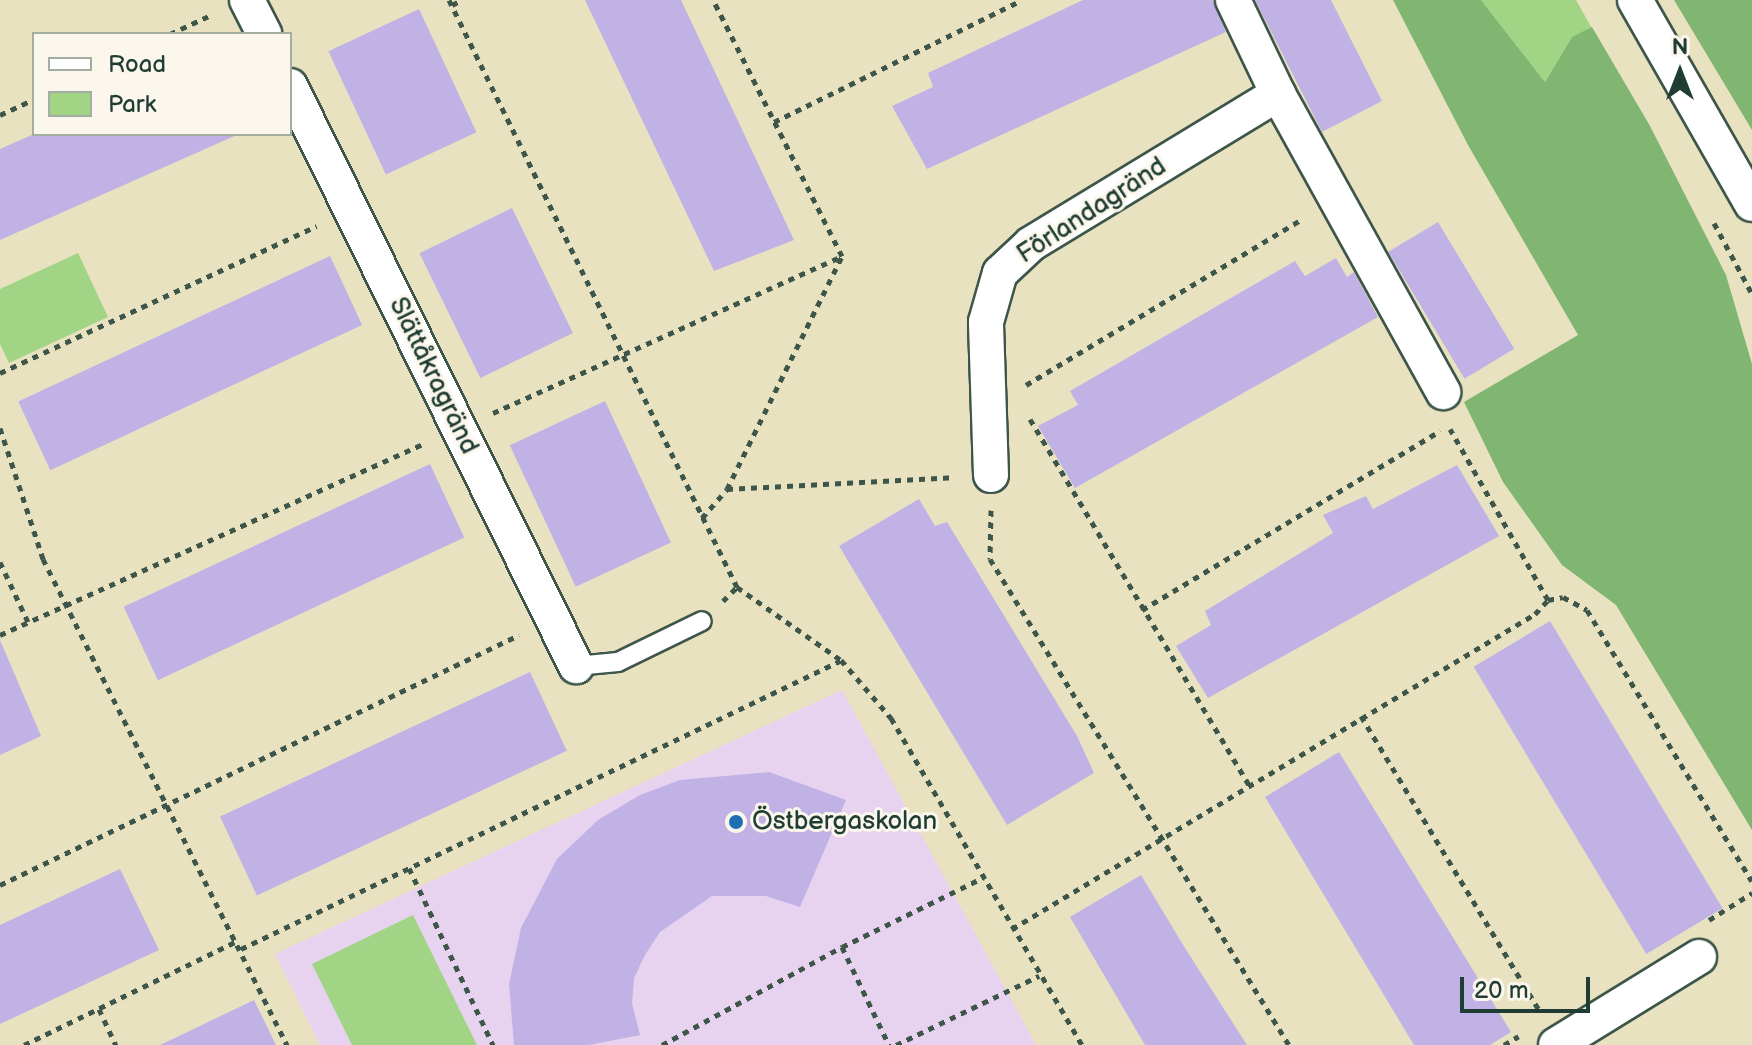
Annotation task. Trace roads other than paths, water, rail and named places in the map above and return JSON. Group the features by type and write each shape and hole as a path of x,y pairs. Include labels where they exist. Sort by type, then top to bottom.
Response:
{"street":[{"path":"1233,0 1278,94 1443,392"},
{"path":"1635,0 1752,204"},
{"path":"237,3 262,32"},
{"name":"Slättåkragränd","path":"292,90 576,666"},
{"name":"Förlandagränd","path":"991,475 1002,399 986,322 1000,273 1031,244 1278,94"},
{"path":"1558,1044 1699,957"}],"lane":[{"path":"576,666 618,662 702,621"}],"place":[{"name":"Östbergaskolan","path":"736,822"}]}
